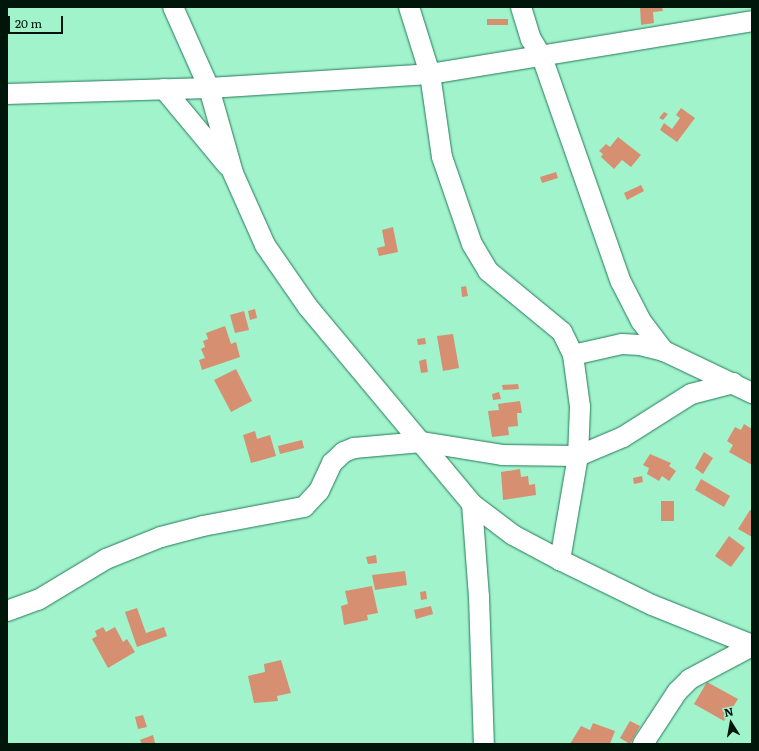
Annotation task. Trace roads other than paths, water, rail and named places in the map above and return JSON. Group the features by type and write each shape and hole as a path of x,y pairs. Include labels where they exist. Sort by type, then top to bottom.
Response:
{"street":[{"path":"173,7 209,88 234,173 265,245 308,307 422,442 472,504 513,535 560,560 652,605 752,646"},
{"path":"409,7 430,74 442,157 472,244 488,271 562,332 573,355 580,407 578,456 560,560"},
{"path":"522,7 532,39 542,57 621,282 641,321 664,351"},
{"path":"7,94 209,88 430,74 542,57 752,21"},
{"path":"164,89 234,173"},
{"path":"573,355 622,344 640,345 664,351 734,383 752,393"},
{"path":"7,611 38,600 106,559 161,537 304,507 313,500 332,464 344,452 366,446 422,442 502,455 578,456 623,437 691,394 734,383"},
{"path":"472,504 479,597 484,744"},
{"path":"644,744 677,692 690,679 752,646"}]}
